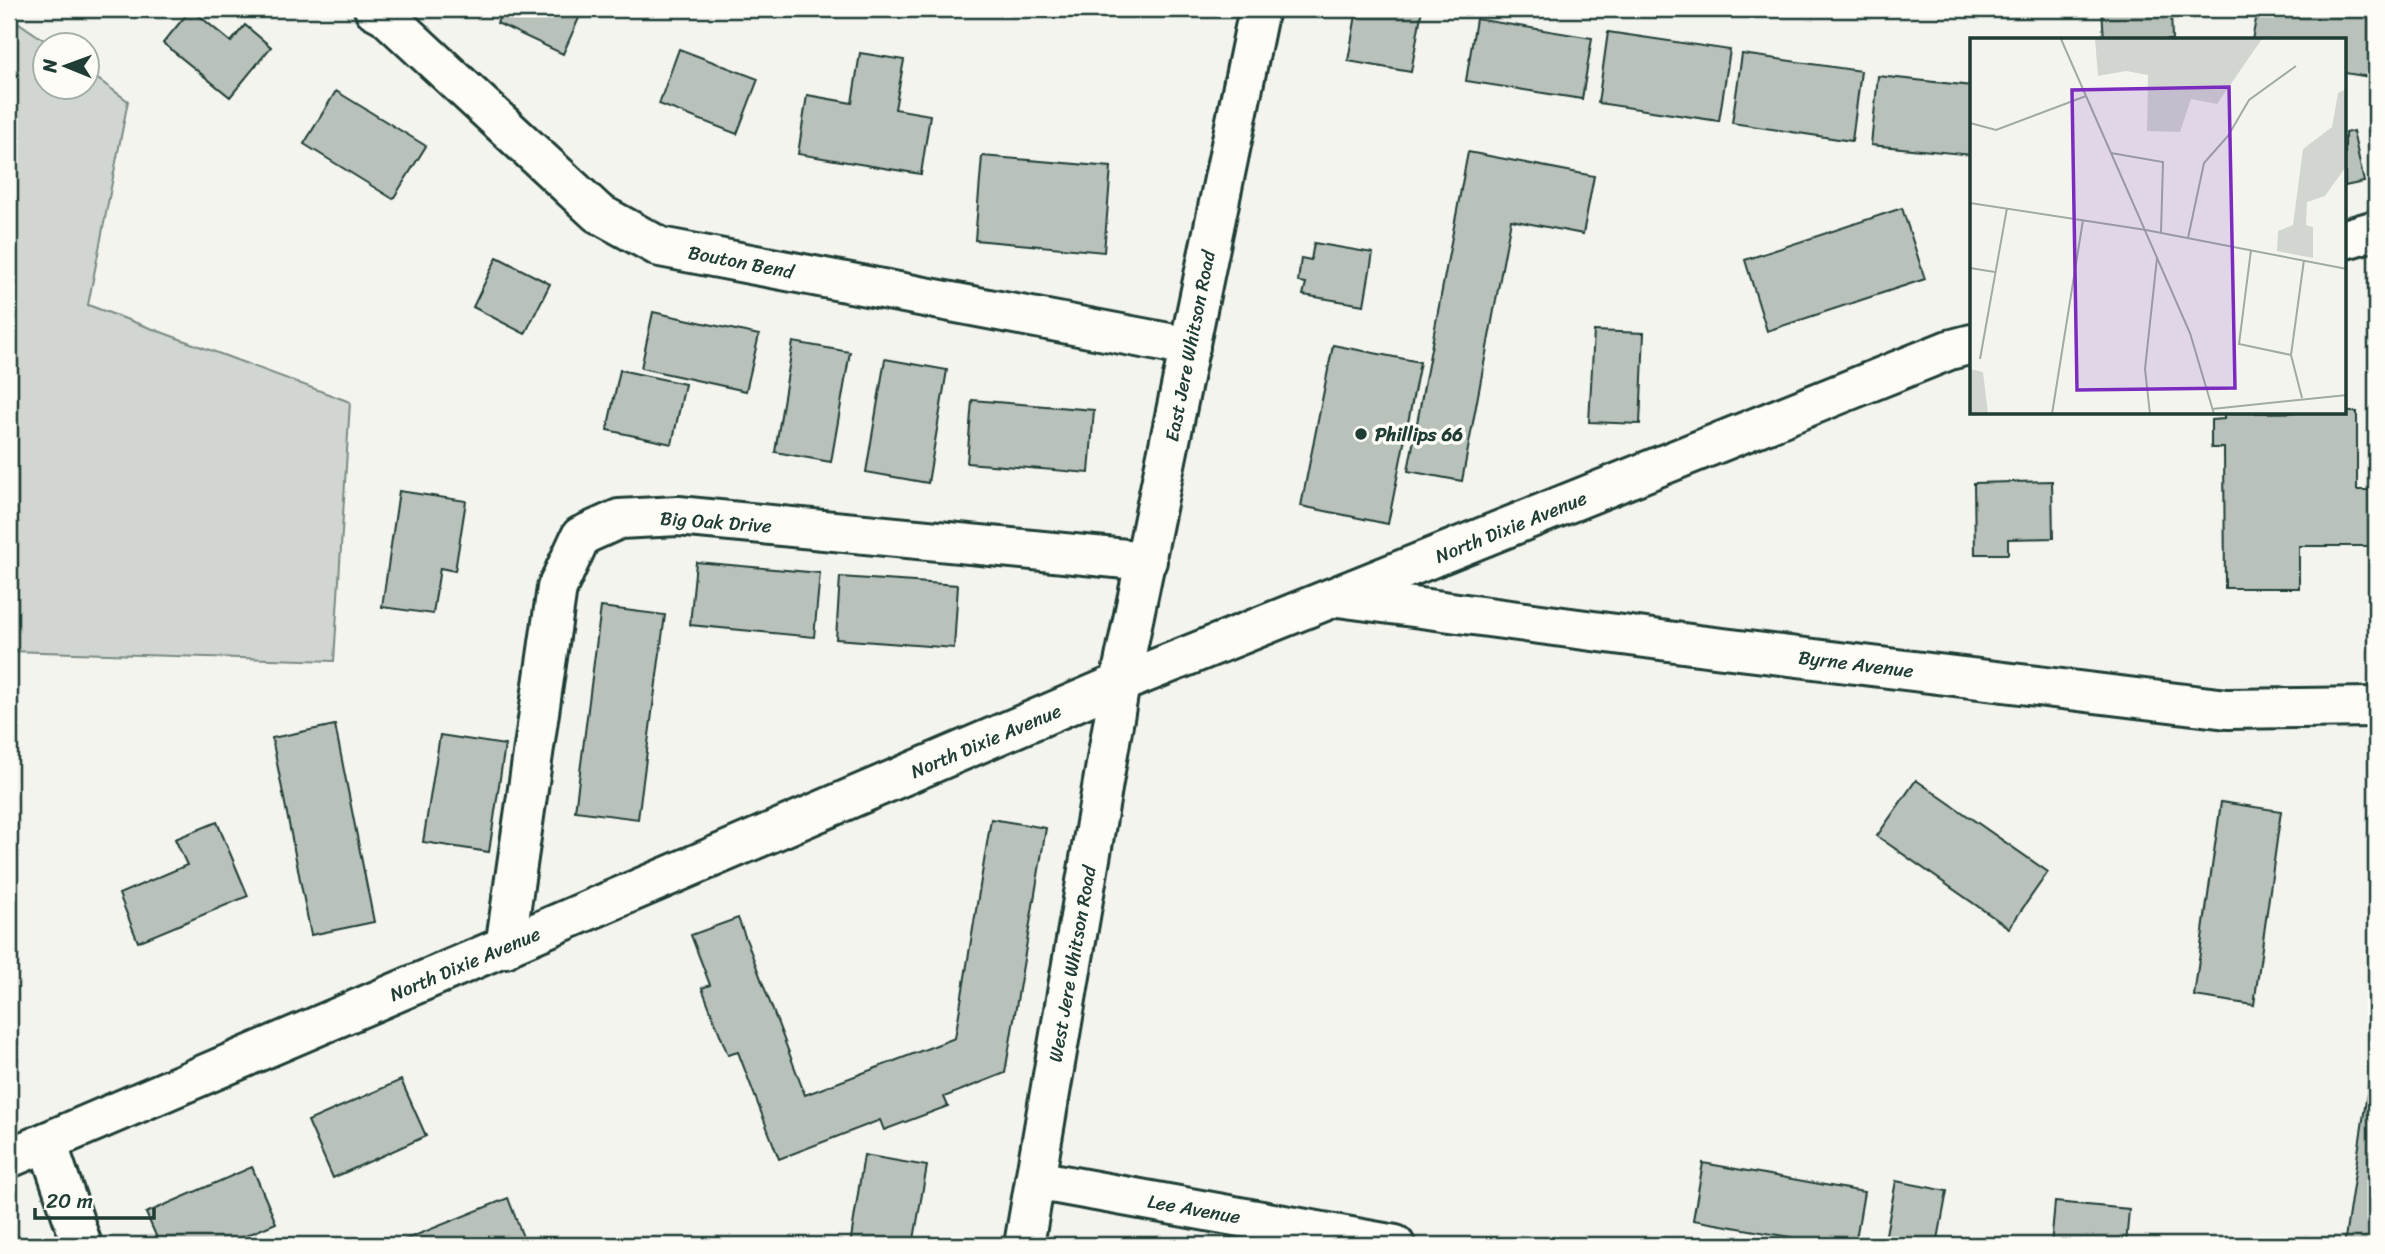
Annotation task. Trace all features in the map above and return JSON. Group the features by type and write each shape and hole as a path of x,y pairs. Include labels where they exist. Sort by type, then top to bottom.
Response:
{"street":[{"name":"Bouton Bend","path":"374,9 395,24 598,213 660,247 1190,347"},
{"name":"East Jere Whitson Road","path":"1120,683 1259,9"},
{"path":"2346,239 2376,230"},
{"name":"North Dixie Avenue","path":"9,1158 1120,683 1970,345"},
{"name":"Big Oak Drive","path":"505,948 556,588 581,536 620,519 678,516 1147,561"},
{"name":"Byrne Avenue","path":"1338,597 1698,645 2227,709 2376,707"},
{"name":"West Jere Whitson Road","path":"1024,1245 1120,683"},
{"path":"47,1142 82,1245"},
{"name":"Lee Avenue","path":"1035,1180 1395,1245"}],"shaded area":[{"path":"9,16 32,32 32,102 102,102 102,82 128,101 88,305 350,402 334,661 9,651"}],"building":[{"path":"191,9 231,42 245,25 271,47 230,97 163,43"},
{"path":"503,9 583,9 563,54 497,23"},
{"path":"1357,9 1422,9 1411,72 1348,61"},
{"path":"2102,9 2171,9 2172,38 2104,38"},
{"path":"2258,9 2376,9 2376,78 2346,73 2346,38 2252,38"},
{"path":"1476,19 1592,38 1582,99 1466,81"},
{"path":"1608,32 1730,50 1719,121 1598,103"},
{"path":"679,49 758,79 737,134 659,104"},
{"path":"860,53 904,60 895,109 930,115 921,174 798,154 807,95 852,103"},
{"path":"1742,54 1861,71 1852,141 1732,123"},
{"path":"1878,76 1970,86 1970,155 1871,145"},
{"path":"336,91 426,146 393,199 304,144"},
{"path":"2353,131 2364,182 2346,186 2346,133"},
{"path":"1468,152 1594,176 1583,234 1511,220 1462,481 1408,471"},
{"path":"982,156 1111,167 1104,252 975,240"},
{"path":"1902,208 1925,279 1767,331 1745,260"},
{"path":"1314,243 1373,253 1364,305 1303,295 1306,283 1298,282 1301,258 1311,260"},
{"path":"497,257 550,284 525,334 473,307"},
{"path":"653,312 759,335 746,391 641,368"},
{"path":"1594,331 1644,333 1640,424 1589,422"},
{"path":"793,342 850,352 831,462 775,452"},
{"name":"Phillips 66","path":"1333,345 1420,362 1388,524 1301,506"},
{"path":"885,359 947,370 928,483 866,472"},
{"path":"620,370 685,384 672,444 607,430"},
{"path":"972,400 1094,410 1089,473 967,463"},
{"path":"2346,412 2357,412 2357,490 2376,490 2376,546 2299,546 2299,588 2225,588 2224,448 2211,448 2211,420 2224,419 2224,415 2346,415"},
{"path":"2052,481 2053,538 2008,539 2008,554 1975,554 1974,483"},
{"path":"399,491 466,501 455,571 440,568 433,614 382,607"},
{"path":"696,562 820,573 814,637 690,625"},
{"path":"840,577 958,585 954,648 836,639"},
{"path":"601,607 665,615 638,819 575,811"},
{"path":"335,725 374,922 311,935 272,738"},
{"path":"440,735 505,745 489,852 423,842"},
{"path":"1916,780 2048,872 2009,928 1877,836"},
{"path":"2221,802 2281,811 2254,1005 2194,996"},
{"path":"991,819 1046,828 1005,1073 944,1097 948,1106 884,1130 880,1120 779,1159 738,1052 728,1055 702,988 710,985 691,935 738,918 805,1095 955,1038"},
{"path":"217,822 248,896 138,942 119,894 187,865 175,839"},
{"path":"2376,1034 2376,1245 2344,1245"},
{"path":"401,1080 426,1136 333,1178 308,1121"},
{"path":"864,1155 927,1166 913,1245 850,1245"},
{"path":"1703,1163 1864,1192 1855,1245 1835,1245 1693,1220"},
{"path":"252,1167 276,1223 224,1245 160,1245 146,1213"},
{"path":"1896,1181 1947,1191 1937,1245 1884,1245"},
{"path":"508,1198 526,1245 406,1245 404,1240"},
{"path":"2055,1202 2129,1209 2126,1245 2051,1245"}],"place":[{"name":"Phillips 66","path":"1361,434"}]}
